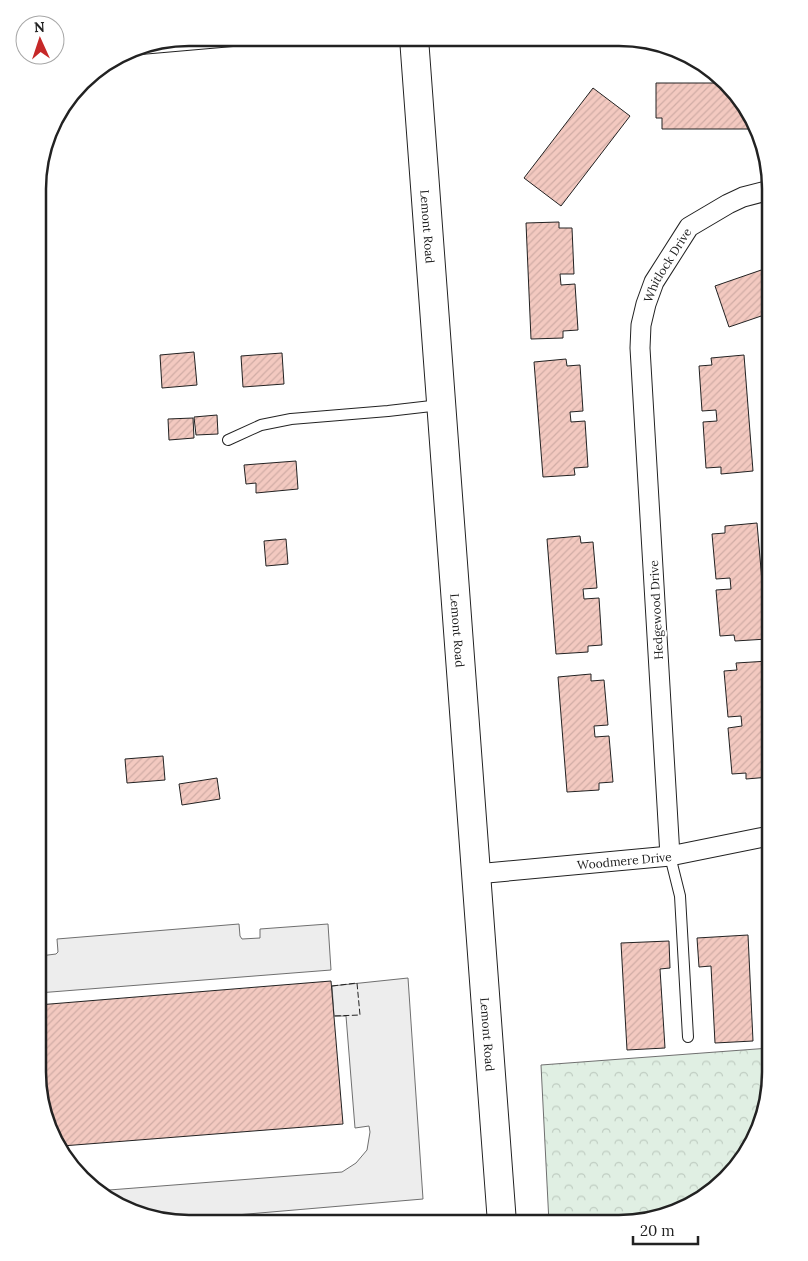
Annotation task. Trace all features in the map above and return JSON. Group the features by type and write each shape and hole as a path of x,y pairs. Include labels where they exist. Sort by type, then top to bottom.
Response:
{"main road":[{"name":"Lemont Road","path":"415,46 501,1215"}],"street":[{"name":"Whitlock Drive","path":"641,364 641,325 646,304 654,282 689,227 728,204 743,197 762,192"},
{"name":"Hedgewood Drive","path":"641,364 670,856"},
{"name":"Woodmere Drive","path":"476,874 670,856 761,838"}],"lane":[{"path":"228,440 261,425 291,419 441,405"},
{"path":"670,856 680,896 688,1038"}],"green space":[{"path":"761,1049 759,1100 747,1135 738,1151 713,1179 690,1196 656,1210 637,1214 549,1215 541,1065"}],"shaded area":[{"path":"239,924 242,939 260,938 260,929 328,924 331,970 46,992 46,955 58,952 57,939"},
{"path":"408,978 423,1199 236,1215 189,1215 152,1210 135,1204 109,1190 342,1172 356,1163 367,1150 370,1132 369,1126 355,1128 346,1016 334,1016 332,986"}],"building":[{"path":"656,83 714,83 732,102 748,129 662,129 662,118 656,118"},
{"path":"593,88 630,116 561,206 524,178"},
{"path":"559,222 559,228 572,228 574,274 560,274 561,285 575,284 578,330 563,331 563,338 531,339 526,223"},
{"path":"762,270 762,316 729,327 715,286"},
{"path":"194,352 197,385 162,388 160,355"},
{"path":"282,353 284,384 243,387 241,356"},
{"path":"744,355 753,471 721,474 721,467 706,468 703,422 717,421 716,410 702,411 699,366 712,365 711,358"},
{"path":"566,359 567,366 580,365 583,411 570,412 571,422 585,421 588,467 574,468 575,475 543,477 534,362"},
{"path":"217,415 218,434 196,435 194,417"},
{"path":"193,418 194,438 169,440 168,419"},
{"path":"296,461 298,489 256,493 256,483 246,484 244,465"},
{"path":"757,523 762,576 761,639 735,641 734,635 720,636 716,590 731,589 730,578 716,579 712,534 725,533 725,526"},
{"path":"580,536 581,543 593,542 597,588 583,589 584,599 599,598 602,645 588,646 588,652 556,654 547,539"},
{"path":"286,539 288,564 266,566 264,541"},
{"path":"761,661 761,778 746,779 746,773 732,774 728,728 742,726 741,716 728,717 724,671 737,670 736,663"},
{"path":"591,674 591,681 604,680 608,725 594,726 595,737 609,736 613,782 599,783 599,790 567,792 558,677"},
{"path":"163,756 165,780 127,783 125,759"},
{"path":"217,778 220,799 182,805 179,784"},
{"path":"748,935 753,1041 715,1043 711,966 699,967 697,938"},
{"path":"669,941 670,968 660,969 665,1048 627,1050 621,943"},
{"path":"331,981 343,1124 67,1146 54,1118 47,1090 46,1004"}],"fence":[{"path":"332,986 357,983 360,1015 334,1016"}]}
